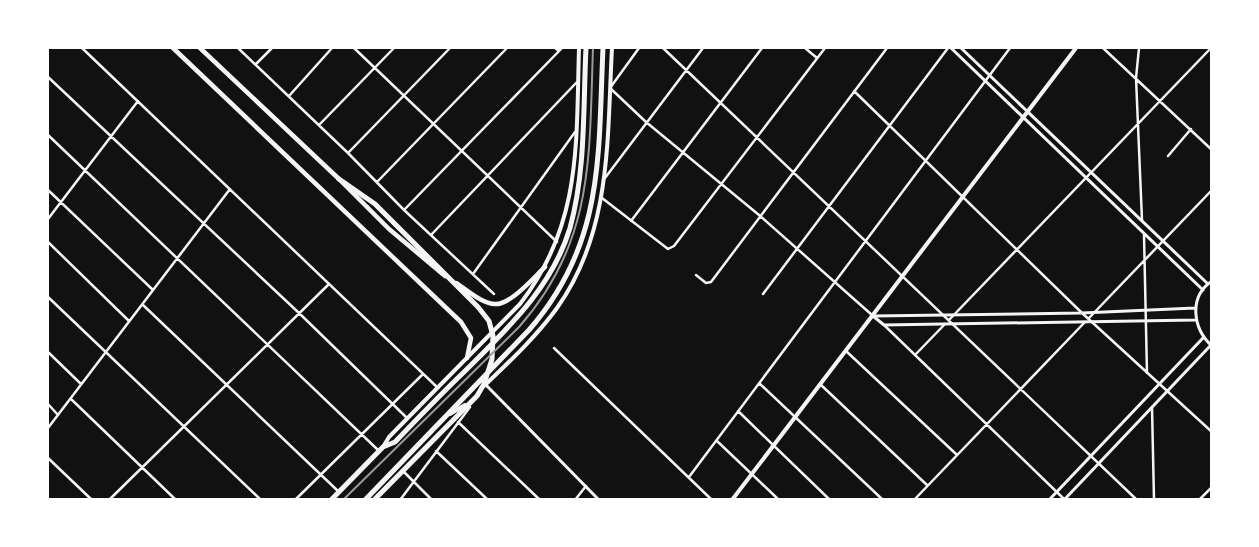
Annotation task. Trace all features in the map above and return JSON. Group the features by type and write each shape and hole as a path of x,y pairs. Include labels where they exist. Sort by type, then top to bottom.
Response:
{"highway":[{"path":"331,500 381,449 395,442 503,333 526,308 545,283 569,229 578,191 586,48"},
{"path":"365,500 450,414 457,402 537,320 560,289 574,262 585,233 593,200 597,173 603,48"},
{"path":"339,179 375,204 485,314 492,329 494,347 489,371 477,396 374,500"}],"main road":[{"path":"173,48 461,322 470,338 467,358"},
{"path":"200,48 383,223 431,266 488,303 496,305 507,301 545,267"},
{"path":"381,449 389,437 407,418 497,328 530,291 545,267 564,223 571,188 579,48"},
{"path":"450,414 463,407 486,385 550,317 574,280 589,247 602,198 605,178 612,48"},
{"path":"732,500 874,316 1022,117 1076,48"}],"street":[{"path":"82,48 438,388"},
{"path":"238,48 348,153 404,210 494,294"},
{"path":"256,64 272,48"},
{"path":"289,96 332,48"},
{"path":"354,48 557,242"},
{"path":"319,125 394,48"},
{"path":"348,153 450,48"},
{"path":"377,182 507,48"},
{"path":"555,48 558,51"},
{"path":"404,210 562,48"},
{"path":"639,48 610,88 646,122 759,215 884,325 1064,499 1211,346 1203,338 1196,320 1195,308 1203,290 1210,283 1162,240 961,48"},
{"path":"663,48 944,316 955,324 1137,500"},
{"path":"605,178 703,48"},
{"path":"631,221 762,48"},
{"path":"806,48 816,58"},
{"path":"602,198 668,249 674,246 825,48"},
{"path":"696,275 705,282 710,283 759,215 794,172 887,48"},
{"path":"763,294 950,48 1203,290"},
{"path":"689,477 1010,48"},
{"path":"1103,48 1212,150"},
{"path":"1139,48 1136,78 1142,220"},
{"path":"915,355 1211,48"},
{"path":"48,77 299,313 407,418"},
{"path":"431,235 578,82"},
{"path":"854,91 1082,313 1158,385 1212,432"},
{"path":"48,219 138,101"},
{"path":"1168,156 1191,129"},
{"path":"473,274 522,209 575,132"},
{"path":"48,135 362,435 381,449"},
{"path":"48,428 230,189"},
{"path":"48,190 153,290"},
{"path":"914,500 1212,190"},
{"path":"1144,235 1147,374"},
{"path":"48,242 129,321"},
{"path":"110,500 329,284"},
{"path":"48,296 261,500"},
{"path":"142,304 339,492"},
{"path":"874,316 1082,313 1195,308"},
{"path":"884,325 1196,320"},
{"path":"1049,500 1203,338"},
{"path":"554,348 712,500"},
{"path":"846,351 957,454"},
{"path":"48,352 81,384"},
{"path":"295,500 424,374"},
{"path":"759,384 883,500"},
{"path":"820,384 927,485"},
{"path":"400,500 486,385 599,500"},
{"path":"70,399 176,500"},
{"path":"48,404 58,415"},
{"path":"1152,407 1154,500"},
{"path":"738,412 830,500"},
{"path":"458,422 540,500"},
{"path":"717,441 779,500"},
{"path":"436,451 488,500"},
{"path":"48,458 92,500"},
{"path":"404,472 432,500"},
{"path":"575,500 586,486"},
{"path":"1199,500 1212,487"},
{"path":"1130,500 1134,496"}],"railway":[{"path":"343,500 519,327 544,295 562,262 575,229 583,195 588,161 593,48"}]}
